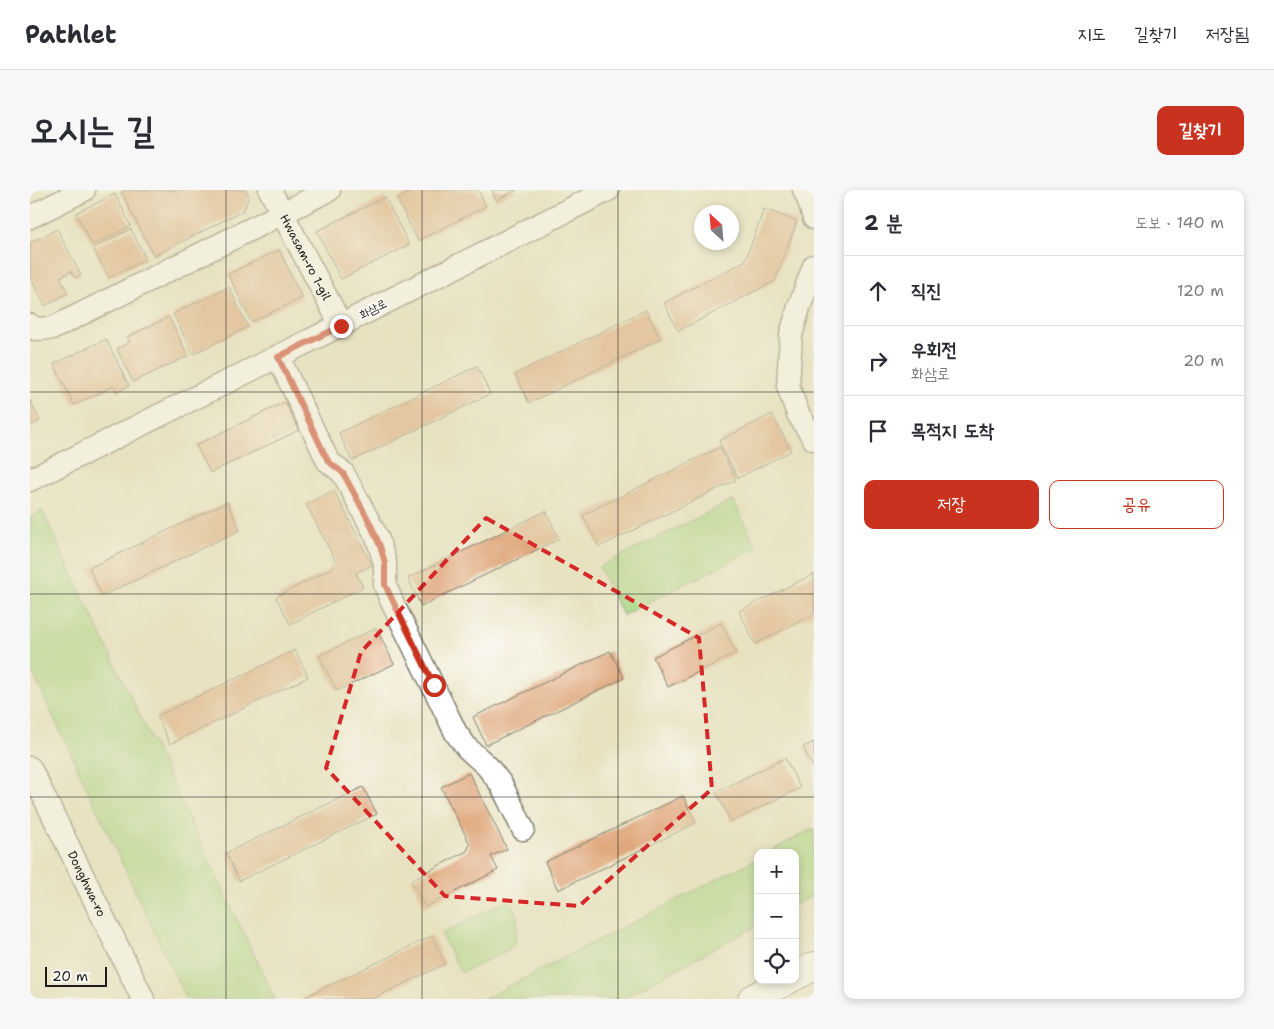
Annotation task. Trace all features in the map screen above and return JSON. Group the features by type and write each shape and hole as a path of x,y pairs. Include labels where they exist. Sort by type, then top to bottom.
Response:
{"main road":[{"path":"799,974 814,966"},
{"path":"752,999 780,984"}],"street":[{"path":"30,217 84,190"},
{"name":"Hwasam-ro 1-gil","path":"270,190 341,326"},
{"path":"30,325 35,329 53,328 329,190"},
{"name":"화삼로","path":"30,480 341,326 608,190"},
{"path":"804,190 814,218"},
{"path":"814,266 791,336 788,386 798,414 814,439"},
{"path":"278,357 328,461 343,473 369,521 385,563 385,585 390,600 456,733 467,748 487,766 501,784 523,829"},
{"name":"Donghwa-ro","path":"30,768 144,999"}],"highlighted area":[{"path":"486,518 699,638 712,789 579,906 445,896 326,768 361,652"}],"green space":[{"path":"733,500 757,548 623,615 599,567"},
{"path":"42,511 275,999 186,999 30,667 30,518"},
{"path":"814,828 814,895 799,903 799,849 775,849"},
{"path":"754,860 754,927 621,999 484,999"},
{"path":"504,902 514,906 516,911 515,943 508,950 461,973 441,934"}],"building":[{"path":"124,190 246,190 249,196 244,210 154,256 121,192"},
{"path":"415,190 478,190 486,206 418,241 397,199"},
{"path":"492,190 517,190 496,200"},
{"path":"115,194 131,226 92,245 76,213"},
{"path":"385,197 409,245 341,279 317,231"},
{"path":"764,209 797,221 775,281 678,331 664,303 745,261"},
{"path":"57,229 81,275 75,278 71,271 60,277 68,293 45,306 30,277 30,243"},
{"path":"131,229 146,259 109,278 93,248"},
{"path":"279,250 302,298 251,322 228,274"},
{"path":"229,287 248,327 193,354 173,314"},
{"path":"646,310 660,339 529,403 515,374"},
{"path":"169,317 188,356 133,382 117,349 130,342 127,337"},
{"path":"106,339 129,386 117,392 114,386 74,405 54,364"},
{"path":"477,366 490,394 352,461 339,433"},
{"path":"30,400 40,421 30,426"},
{"path":"285,402 299,430 210,473 196,445"},
{"path":"772,414 791,451 738,478 719,441"},
{"path":"720,447 736,480 599,547 583,515"},
{"path":"334,490 372,565 356,573 363,587 290,624 276,597 332,568 335,560 306,504"},
{"path":"227,502 240,530 102,596 89,568"},
{"path":"546,511 559,539 421,606 408,578"},
{"path":"814,574 814,614 755,644 739,611"},
{"path":"721,623 736,653 668,687 653,657"},
{"path":"376,628 394,664 337,691 319,656"},
{"path":"295,650 308,677 170,744 157,716"},
{"path":"610,651 624,678 486,745 473,717"},
{"path":"814,742 814,769 803,747"},
{"path":"785,758 800,788 731,822 716,792"},
{"path":"469,773 507,849 491,856 498,870 425,907 411,880 467,851 470,844 441,787"},
{"path":"363,787 377,814 239,881 226,853"},
{"path":"683,796 696,823 558,890 545,862"},
{"path":"432,936 445,964 372,999 301,999"}],"route":[{"path":"341,326 278,357 328,461 343,473 369,521 385,563 385,585 390,600 434,685"}]}
